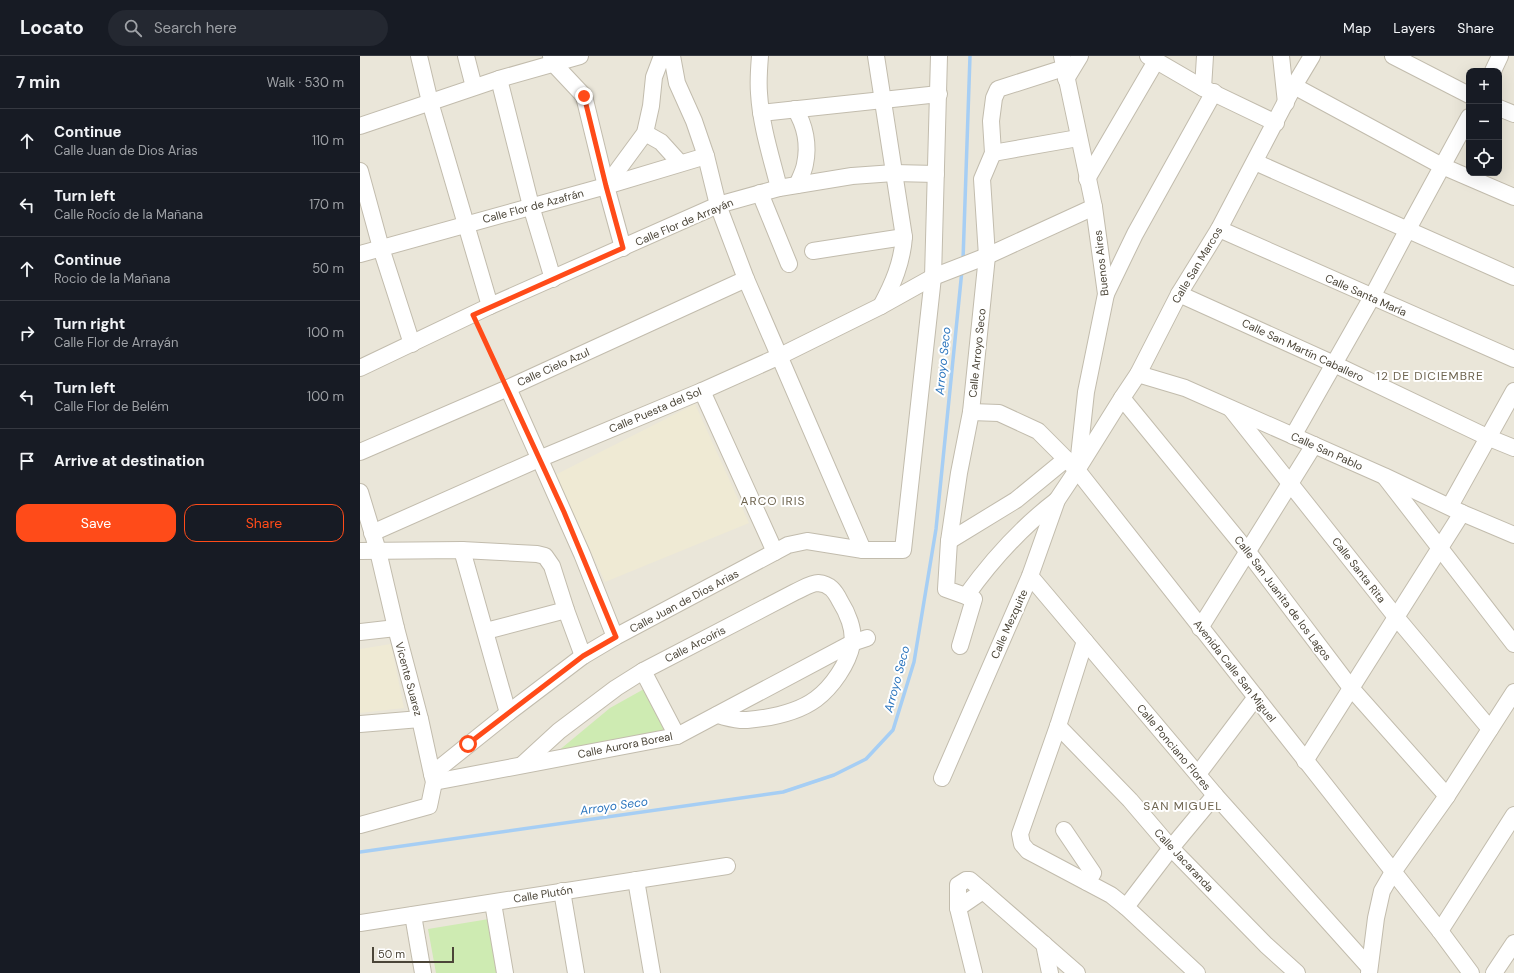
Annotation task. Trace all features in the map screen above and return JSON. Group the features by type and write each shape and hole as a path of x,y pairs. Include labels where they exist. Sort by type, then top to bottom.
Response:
{"street":[{"path":"419,56 430,102 490,306"},
{"path":"466,56 474,87"},
{"path":"360,126 552,60 580,56"},
{"path":"606,186 645,133 651,106 654,77 662,56"},
{"path":"672,56 677,83 694,121 706,156 718,205 746,279 863,550"},
{"path":"760,56 758,92 761,113 779,188"},
{"path":"876,56 904,238 900,262 893,284 881,306"},
{"path":"938,275 936,174 939,56"},
{"path":"1064,68 1080,56"},
{"path":"1106,294 1209,90 1205,56"},
{"path":"1281,56 1286,103"},
{"name":"Calle San Marcos","path":"1077,470 1138,374 1179,294 1219,230 1294,86 1312,56"},
{"path":"1393,56 1466,93"},
{"path":"1494,68 1500,56"},
{"path":"1087,179 1152,58 1209,90 1276,123"},
{"path":"552,60 584,96 623,248"},
{"name":"Calle Arroyo Seco","path":"970,597 946,589 949,541 971,412 981,258 982,180 993,153 991,121 994,98 998,89 1064,68"},
{"name":"Buenos Aires","path":"1064,68 1094,207 1106,294 1086,392 1077,470"},
{"path":"499,79 531,206 553,279"},
{"path":"1294,86 1442,166 1514,197"},
{"path":"761,113 938,94"},
{"path":"795,109 802,121 806,138 805,164 797,185"},
{"path":"1502,109 1514,114"},
{"path":"1293,436 1372,297 1466,122"},
{"path":"645,133 661,142 680,163"},
{"path":"993,153 1078,138"},
{"name":"Calle Flor de Azafrán","path":"360,254 466,223 606,186 706,156"},
{"path":"1255,162 1408,229 1514,278"},
{"path":"360,171 381,248 412,344"},
{"name":"Calle Flor de Arrayán","path":"360,368 490,306 718,205 779,188 852,176 894,173 936,174"},
{"path":"760,193 789,264"},
{"name":"Calle Puesta del Sol","path":"372,533 539,459 702,391 780,356 881,306 938,275 981,258 1094,207"},
{"name":"Calle Santa María","path":"1219,230 1514,360"},
{"path":"813,251 904,238"},
{"name":"Calle Juan de Dios Arias","path":"433,778 508,713 583,656 788,545 806,541 863,550 903,550 938,275"},
{"name":"Calle Cielo Azul","path":"360,452 508,388 746,279"},
{"name":"Calle San Martín Caballero","path":"1179,294 1334,364 1487,437 1514,448"},
{"name":"Calle San Pablo","path":"1138,374 1185,388 1514,535"},
{"path":"508,388 582,554 616,637"},
{"path":"702,391 775,552"},
{"path":"1305,761 1439,549 1487,437 1514,391"},
{"name":"Calle San Juanita de los Lagos","path":"1122,398 1248,552 1351,688 1446,796"},
{"name":"Calle Santa Rita","path":"1231,409 1396,617 1490,729"},
{"name":"Avenida Calle San Miguel","path":"971,412 999,413 1038,431 1077,470 1440,931 1471,973"},
{"path":"1200,628 1314,445"},
{"path":"949,541 1016,500 1066,458"},
{"name":"Calle Mezquite","path":"942,778 1030,576 1057,500 1077,470"},
{"path":"1384,476 1514,644"},
{"name":"Vicente Suarez","path":"360,492 378,551 396,628 420,719 433,778 429,806 360,825"},
{"path":"960,646 970,597 981,574 1036,517 1057,500"},
{"path":"462,550 508,713"},
{"path":"360,551 462,550 537,554 545,556 552,566 583,656"},
{"name":"Calle Ponciano Flores","path":"1030,576 1215,795 1369,970"},
{"name":"Calle Arcoíris","path":"522,765 560,731 596,702 643,671 795,592 816,583 825,584 834,590 846,611 851,628 860,641"},
{"path":"486,631 566,610"},
{"path":"360,632 396,628"},
{"path":"717,715 744,720 763,718 794,710 811,702 831,684 860,641"},
{"name":"Calle Aurora Boreal","path":"433,778 522,765 677,736 860,641"},
{"path":"1084,641 1058,726 1020,834 1022,844 1028,851 1111,895 1197,973"},
{"path":"643,671 677,736"},
{"path":"1369,970 1376,918 1382,891 1393,872 1446,796 1514,692"},
{"path":"1198,774 1256,697"},
{"path":"360,724 420,719"},
{"name":"Calle Jacaranda","path":"1058,726 1130,800 1171,848 1266,945 1296,973"},
{"path":"1126,907 1171,848 1215,795"},
{"path":"1440,931 1514,815"},
{"path":"1064,830 1094,873 1087,882"},
{"name":"Calle Plutón","path":"360,923 727,866"},
{"path":"636,880 652,973"},
{"path":"974,973 958,908 958,885 966,880 970,880 984,891 1077,973"},
{"path":"562,892 576,973"},
{"path":"493,902 505,973"},
{"path":"413,915 422,973"},
{"path":"1494,973 1514,943"},
{"path":"1044,944 1050,973"}],"path":[{"path":"473,315 508,388"}],"shaded area":[{"path":"360,56 1514,56 1514,973 360,973"},
{"path":"695,404 749,523 605,582 555,475"},
{"path":"391,644 404,708 360,713 360,649"}],"green space":[{"path":"644,689 667,733 557,752 610,708"},
{"path":"489,919 498,973 436,973 428,929"}],"waterway":[{"name":"Arroyo Seco","path":"963,260 970,56"},
{"name":"Arroyo Seco","path":"360,852 783,792 834,775 866,759 893,730 914,662 936,529 962,270"}],"district":[{"name":"12 DE DICIEMBRE","path":"1430,376"},
{"name":"ARCO IRIS","path":"773,501"},
{"name":"SAN MIGUEL","path":"1183,806"}],"route":[{"path":"468,744 583,656 616,637 564,512 473,315 490,306 623,248 584,96"}]}
